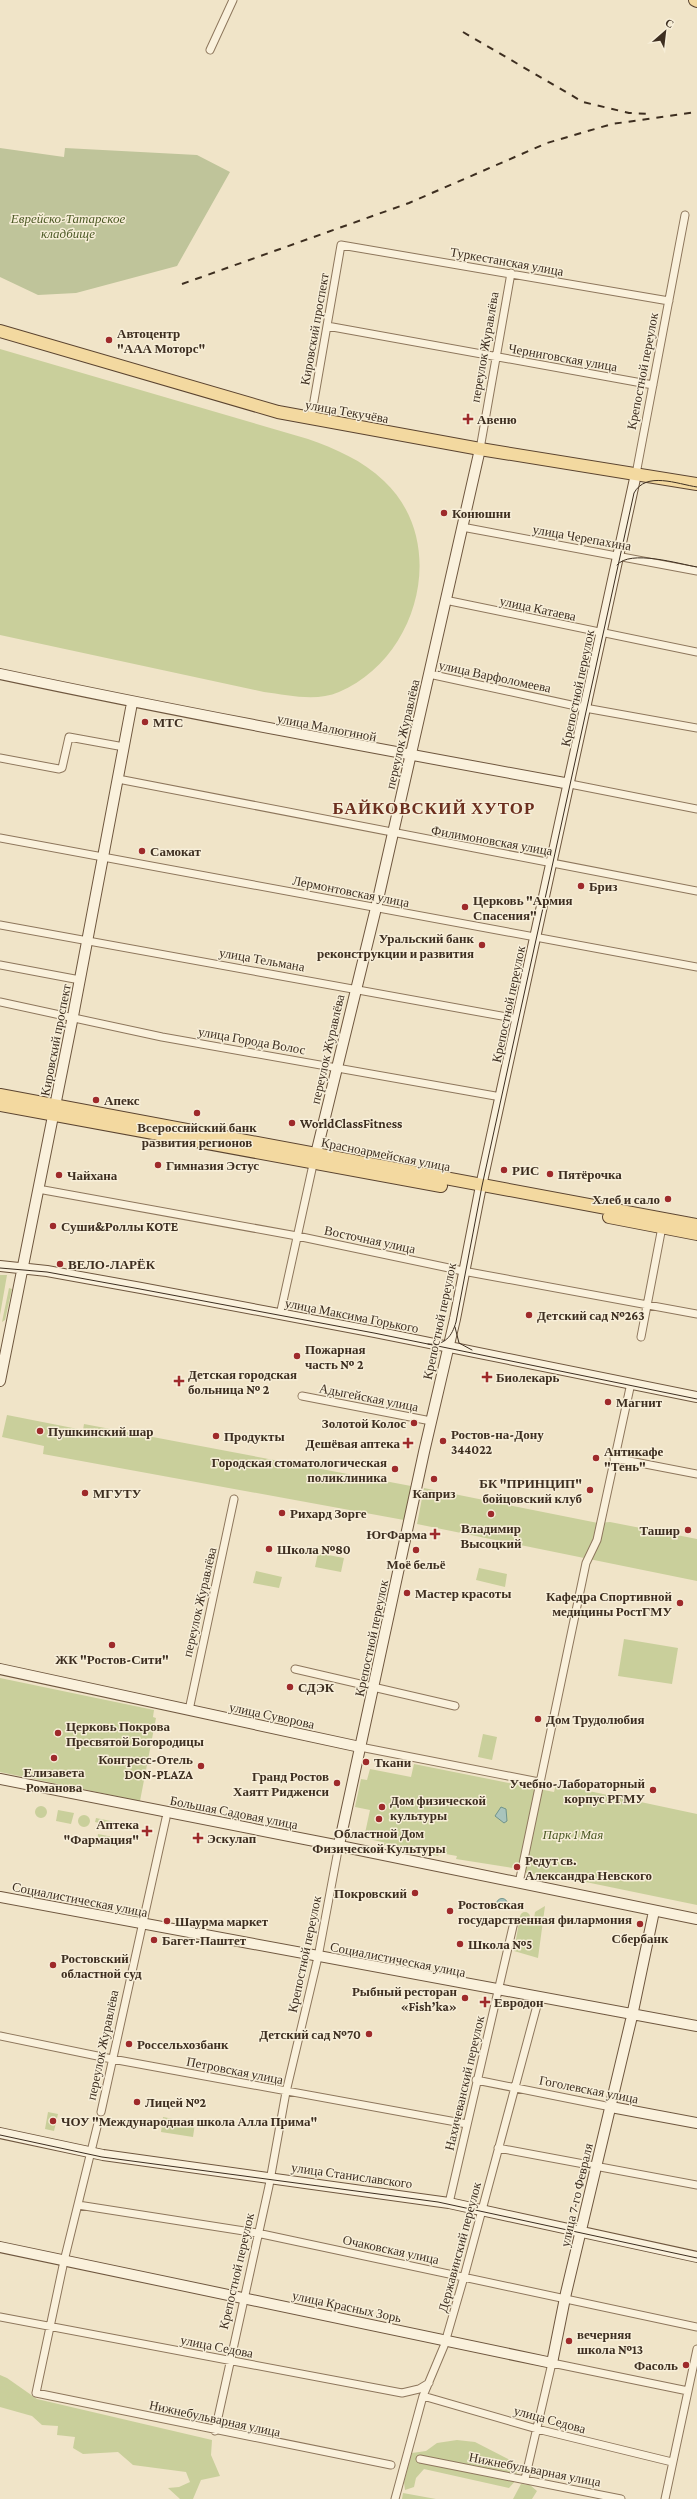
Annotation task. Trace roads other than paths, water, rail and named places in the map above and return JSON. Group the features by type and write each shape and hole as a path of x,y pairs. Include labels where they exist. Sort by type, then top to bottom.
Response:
{"main road":[{"name":"улица Текучёва","path":"0,331 278,412 480,449 697,484"},
{"name":"Красноармейская улица","path":"0,1095 54,1109 480,1190 697,1234"},
{"name":"Красноармейская улица","path":"0,1104 54,1109"},
{"name":"Красноармейская улица","path":"480,1190 697,1225"}],"street":[{"path":"210,50 233,0"},
{"name":"Крепостной переулок","path":"215,2431 270,2177 286,2092 318,1957 338,1849 448,1347 534,938 570,784 620,556 685,215"},
{"name":"Туркестанская улица","path":"342,245 668,301"},
{"name":"Кировский проспект","path":"311,418 342,245"},
{"name":"переулок Журавлёва","path":"280,1314 336,1067 376,908 480,449 510,273"},
{"name":"Черниговская улица","path":"327,326 653,385"},
{"name":"улица Черепахина","path":"462,527 697,571"},
{"name":"улица Катаева","path":"445,600 602,634 697,652"},
{"name":"улица Малюгиной","path":"0,674 132,702 410,756 570,784 697,809"},
{"name":"улица Варфоломеева","path":"429,674 586,708 697,728"},
{"name":"Кировский проспект","path":"0,1381 88,940 132,702"},
{"path":"0,758 60,770 62,768 69,737 124,747"},
{"name":"Филимоновская улица","path":"118,779 393,834 551,862 697,891"},
{"name":"Лермонтовская улица","path":"0,838 697,967"},
{"name":"улица Тельмана","path":"0,925 355,988 518,1019"},
{"path":"0,965 80,980"},
{"name":"улица Города Волос","path":"0,1002 73,1016 162,1037 501,1097"},
{"name":"Восточная улица","path":"38,1189 297,1236 463,1271 697,1314"},
{"path":"641,1337 662,1227"},
{"name":"улица Максима Горького","path":"0,1266 56,1272 280,1314 631,1383 697,1398"},
{"path":"519,1882 586,1563 595,1547 631,1383"},
{"name":"Адыгейская улица","path":"302,1396 431,1421"},
{"path":"614,1458 697,1474"},
{"name":"переулок Журавлёва","path":"189,1710 234,1499"},
{"name":"улица Суворова","path":"0,1669 360,1747 539,1782"},
{"path":"295,1669 374,1689 455,1706"},
{"name":"Большая Садовая улица","path":"0,1779 697,1925"},
{"name":"Большая Садовая улица","path":"0,1786 166,1818 519,1882 697,1919"},
{"name":"переулок Журавлёва","path":"101,2112 166,1818"},
{"name":"Социалистическая улица","path":"0,1897 632,2016 697,2026"},
{"name":"улица 7-го Февраля","path":"525,2479 595,2167 611,2107 654,1916"},
{"name":"Нахичеванский переулок","path":"449,2203 476,2080 499,1991 514,1922"},
{"name":"Державинский переулок","path":"395,2499 423,2396 446,2340 539,1998"},
{"name":"Петровская улица","path":"0,2036 286,2092 467,2124"},
{"name":"Гоголевская улица","path":"476,2080 697,2123"},
{"path":"50,2326 64,2261 98,2123"},
{"name":"улица Станиславского","path":"0,2133 91,2152 449,2203 697,2257"},
{"path":"498,2148 697,2185"},
{"name":"Очаковская улица","path":"78,2205 257,2233 697,2327"},
{"name":"улица Красных Зорь","path":"0,2247 688,2391"},
{"name":"улица Седова","path":"0,2317 402,2393 419,2389 429,2383"},
{"name":"Нижнебульварная улица","path":"50,2326 36,2393 391,2466"},
{"path":"665,2499 697,2349"},
{"name":"улица Седова","path":"423,2396 537,2429 672,2462"},
{"name":"Нижнебульварная улица","path":"420,2460 525,2479 621,2499"}],"water":[{"path":"501,1807 506,1809 507,1821 504,1823 495,1816"},
{"path":"502,1898 506,1900 508,1904 506,1908 502,1910 498,1908 496,1904 498,1900"}],"tram line":[{"path":"428,1344 443,1342 447,1339 450,1336 456,1322 482,1186 634,493 639,486 646,482 654,481 671,482 697,487"},
{"path":"617,565 623,560 643,558 697,567"},
{"path":"0,1268 47,1272 140,1289 374,1333 697,1399"},
{"path":"455,1327 459,1343 472,1350"},
{"path":"0,2135 102,2157 438,2202 697,2258"}],"railway":[{"path":"463,32 583,102 629,113 652,114"},
{"path":"182,284 409,203 547,143 612,124 697,112"}],"place":[{"name":"Автоцентр \"ААА Моторс\"","path":"109,340"},
{"name":"Авеню","path":"468,419"},
{"name":"Конюшни","path":"444,513"},
{"name":"МТС","path":"145,722"},
{"name":"Самокат","path":"142,851"},
{"name":"Бриз","path":"581,886"},
{"name":"Церковь \"Армия Спасения\"","path":"465,907"},
{"name":"Уральский банк реконструкции и развития","path":"482,945"},
{"name":"Апекс","path":"96,1100"},
{"name":"Всероссийский банк развития регионов","path":"197,1113"},
{"name":"WorldClassFitness","path":"292,1123"},
{"name":"Гимназия Эстус","path":"158,1165"},
{"name":"РИС","path":"504,1170"},
{"name":"Пятёрочка","path":"550,1174"},
{"name":"Чайхана","path":"59,1175"},
{"name":"Хлеб и сало","path":"668,1199"},
{"name":"Суши&Роллы KOTE","path":"53,1226"},
{"name":"ВЕЛО-ЛАРЁК","path":"60,1264"},
{"name":"Детский сад №263","path":"529,1315"},
{"name":"Пожарная часть № 2","path":"297,1356"},
{"name":"Биолекарь","path":"487,1377"},
{"name":"Детская городская больница № 2","path":"179,1381"},
{"name":"Магнит","path":"608,1402"},
{"name":"Золотой Колос","path":"414,1423"},
{"name":"Пушкинский шар","path":"40,1431"},
{"name":"Продукты","path":"216,1436"},
{"name":"Ростов-на-Дону 344022","path":"443,1441"},
{"name":"Дешёвая аптека","path":"408,1443"},
{"name":"Антикафе \"Тень\"","path":"596,1458"},
{"name":"Городская стоматологическая поликлиника","path":"395,1469"},
{"name":"Каприз","path":"434,1479"},
{"name":"БК \"ПРИНЦИП\" бойцовский клуб","path":"590,1490"},
{"name":"МГУТУ","path":"85,1493"},
{"name":"Рихард Зорге","path":"282,1513"},
{"name":"Владимир Высоцкий","path":"491,1514"},
{"name":"Ташир","path":"688,1530"},
{"name":"ЮгФарма","path":"435,1534"},
{"name":"Школа №80","path":"269,1549"},
{"name":"Моё бельё","path":"416,1550"},
{"name":"Мастер красоты","path":"407,1593"},
{"name":"Кафедра Спортивной медицины РостГМУ","path":"680,1603"},
{"name":"ЖК \"Ростов-Сити\"","path":"112,1645"},
{"name":"СДЭК","path":"290,1687"},
{"name":"Дом Трудолюбия","path":"538,1719"},
{"name":"Церковь Покрова Пресвятой Богородицы","path":"58,1733"},
{"name":"Елизавета Романова","path":"54,1758"},
{"name":"Ткани","path":"366,1762"},
{"name":"Конгресс-Отель DON-PLAZA","path":"201,1766"},
{"name":"Гранд Ростов Хаятт Ридженси","path":"337,1783"},
{"name":"Учебно-Лабораторный корпус РГМУ","path":"653,1790"},
{"name":"Дом физической культуры","path":"382,1807"},
{"name":"Областной Дом Физической Культуры","path":"379,1819"},
{"name":"Аптека \"Фармация\"","path":"147,1831"},
{"name":"Эскулап","path":"198,1838"},
{"name":"Редут св. Александра Невского","path":"517,1867"},
{"name":"Покровский","path":"415,1893"},
{"name":"Ростовская государственная филармония","path":"450,1911"},
{"name":"Шаурма маркет","path":"167,1921"},
{"name":"Сбербанк","path":"640,1924"},
{"name":"Багет-Паштет","path":"154,1940"},
{"name":"Школа №5","path":"460,1944"},
{"name":"Ростовский областной суд","path":"53,1965"},
{"name":"Рыбный ресторан «Fish’ka»","path":"465,1998"},
{"name":"Евродон","path":"485,2002"},
{"name":"Детский сад №70","path":"369,2034"},
{"name":"Россельхозбанк","path":"129,2044"},
{"name":"Лицей №2","path":"137,2102"},
{"name":"ЧОУ \"Международная школа Алла Прима\"","path":"53,2121"},
{"name":"вечерняя школа №13","path":"569,2341"},
{"name":"Фасоль","path":"686,2365"}],"district":[{"name":"БАЙКОВСКИЙ ХУТОР","path":"434,808"}],"park label":[{"name":"Еврейско-Татарское кладбище","path":"68,226"},
{"name":"Парк 1 Мая","path":"573,1834"}]}
